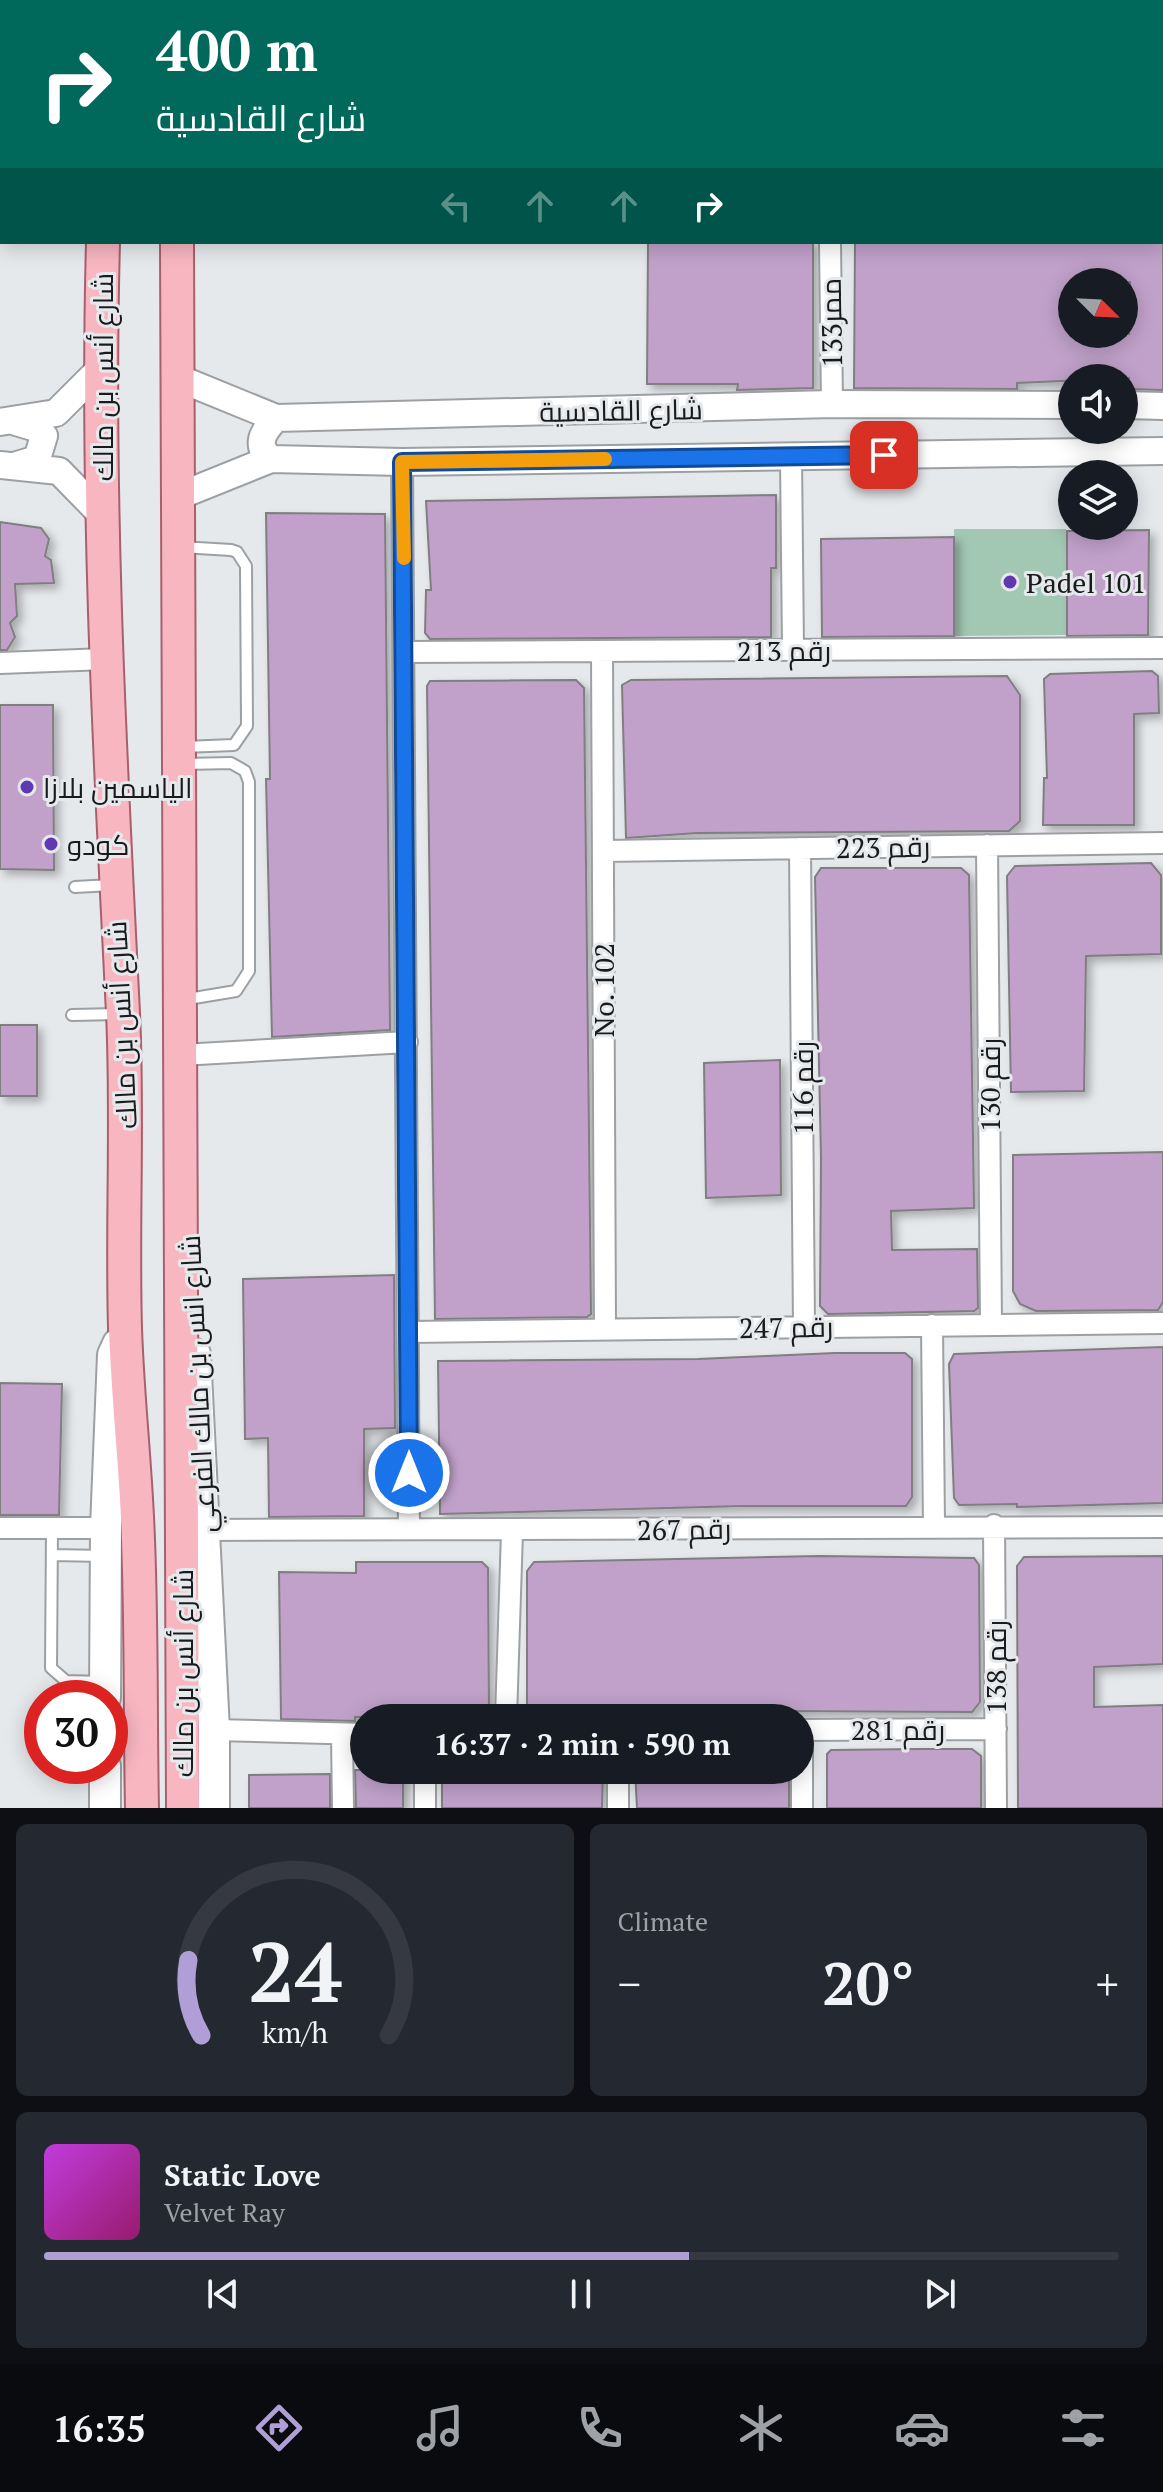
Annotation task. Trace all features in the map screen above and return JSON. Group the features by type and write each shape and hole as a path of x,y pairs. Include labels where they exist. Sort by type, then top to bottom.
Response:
{"main road":[{"name":"شارع أنس بن مالك","path":"103,244 100,369 102,515 114,885 123,1014 127,1183 125,1328 137,1521 142,1808"},
{"name":"شارع أنس بن مالك","path":"177,244 183,1808"},
{"name":"شارع انس بن مالك الفرعي","path":"181,1055 214,1730 214,1808"},
{"path":"105,1680 106,1542 113,1355 125,1328"},
{"path":"105,1784 105,1808"}],"street":[{"name":"ممر133","path":"830,244 832,404"},
{"path":"8,422 56,413 100,369"},
{"name":"شارع القادسية","path":"178,378 276,418 832,404 1058,405"},
{"path":"1138,405 1163,406"},
{"path":"271,459 263,453 261,442 265,430 276,418"},
{"path":"8,422 36,428 44,436 37,459 9,465"},
{"name":"شارع القادسية","path":"179,496 271,459 402,462 1163,451"},
{"path":"791,456 793,650"},
{"path":"402,462 409,1529"},
{"path":"9,465 59,471 102,515"},
{"name":"رقم 213","path":"405,652 1163,648"},
{"name":"No. 102","path":"602,651 605,1329"},
{"path":"0,663 106,659"},
{"name":"رقم 223","path":"603,851 1163,843"},
{"name":"رقم 130","path":"987,845 991,1325"},
{"name":"رقم 116","path":"800,848 804,1327"},
{"path":"181,1055 407,1042"},
{"name":"رقم 247","path":"408,1332 1163,1323"},
{"path":"932,1325 934,1526"},
{"name":"رقم 267","path":"204,1530 512,1532 994,1525 1163,1527"},
{"name":"رقم 138","path":"994,1525 996,1808"},
{"path":"0,1528 52,1528 106,1542"},
{"path":"506,1704 512,1532"},
{"name":"رقم 281","path":"814,1730 996,1729"},
{"path":"214,1730 350,1734"},
{"path":"342,1734 343,1808"},
{"path":"425,1784 425,1808"},
{"path":"618,1784 618,1808"},
{"path":"802,1784 802,1808"}],"lane":[{"path":"179,547 237,552 246,566 247,726 234,745 181,755"},
{"path":"180,1000 236,991 249,971 249,782 245,771 231,763 181,755"},
{"path":"75,887 114,885"},
{"path":"72,1015 123,1014"},
{"path":"52,1528 51,1668 65,1680"},
{"path":"52,1555 106,1542"}],"green space":[{"name":"Padel 101","path":"954,529 1058,529 1058,540 1066,540 1066,635 955,636"}],"building":[{"path":"648,244 813,244 813,388 737,390 738,384 647,384"},
{"path":"855,244 1163,244 1163,390 1138,389 1138,364 1058,364 1058,381 1017,383 1017,389 854,388"},
{"path":"776,495 776,568 771,568 771,637 430,639 425,633 426,590 431,590 426,501"},
{"path":"266,513 385,514 390,1030 272,1037 266,779 270,779"},
{"path":"0,522 41,528 49,539 45,556 51,560 54,583 15,584 17,616 10,623 15,637 7,650 0,650"},
{"path":"1138,530 1149,530 1148,635 1067,636 1067,540 1138,540"},
{"path":"954,537 954,636 822,637 821,539"},
{"path":"1152,671 1158,676 1159,713 1134,714 1134,825 1043,825 1044,778 1047,778 1044,679 1050,674"},
{"path":"1007,676 1020,695 1020,821 1009,831 697,833 626,838 622,685 631,680"},
{"path":"576,680 584,688 591,1314 587,1317 435,1319 427,686 430,681"},
{"name":"الياسمين بلازا","path":"0,705 53,705 54,870 0,869"},
{"path":"1151,863 1161,875 1161,954 1086,956 1084,1091 1011,1092 1007,876 1015,866"},
{"path":"821,868 961,868 969,875 974,1208 891,1211 892,1250 977,1249 978,1308 974,1311 828,1314 820,1306 821,1158 815,877"},
{"path":"0,1025 37,1025 37,1096 0,1096"},
{"path":"780,1060 781,1195 706,1198 704,1063"},
{"path":"1163,1152 1163,1302 1158,1310 1036,1311 1020,1304 1013,1291 1013,1155"},
{"path":"394,1275 395,1428 364,1429 364,1516 269,1517 268,1438 245,1439 243,1279"},
{"path":"1163,1347 1163,1503 1017,1507 1017,1504 959,1505 954,1498 949,1364 954,1354"},
{"path":"905,1353 912,1359 912,1497 906,1506 743,1506 440,1514 438,1361 698,1359"},
{"path":"0,1383 62,1384 59,1515 0,1515"},
{"path":"820,1556 974,1558 979,1565 980,1702 972,1712 814,1711 814,1704 527,1704 527,1571 534,1562"},
{"path":"1163,1556 1163,1664 1094,1667 1094,1707 1163,1705 1163,1808 1018,1808 1017,1566 1024,1557"},
{"path":"356,1562 482,1562 488,1568 489,1704 350,1704 350,1721 281,1719 279,1572 356,1573"},
{"path":"972,1749 981,1756 981,1808 827,1808 827,1754 831,1750"},
{"path":"330,1774 330,1808 249,1808 249,1775"},
{"path":"355,1784 403,1784 403,1808 356,1808"},
{"path":"442,1784 603,1784 602,1808 442,1808"},
{"path":"636,1784 789,1784 789,1808 637,1808"}],"slow traffic":[{"path":"404,558 402,462 605,459"}],"place":[{"name":"Padel 101","path":"1010,582"},
{"name":"الياسمين بلازا","path":"27,787"},
{"name":"كودو","path":"51,844"}],"route":[{"path":"409,1473 402,462 884,455"}]}
